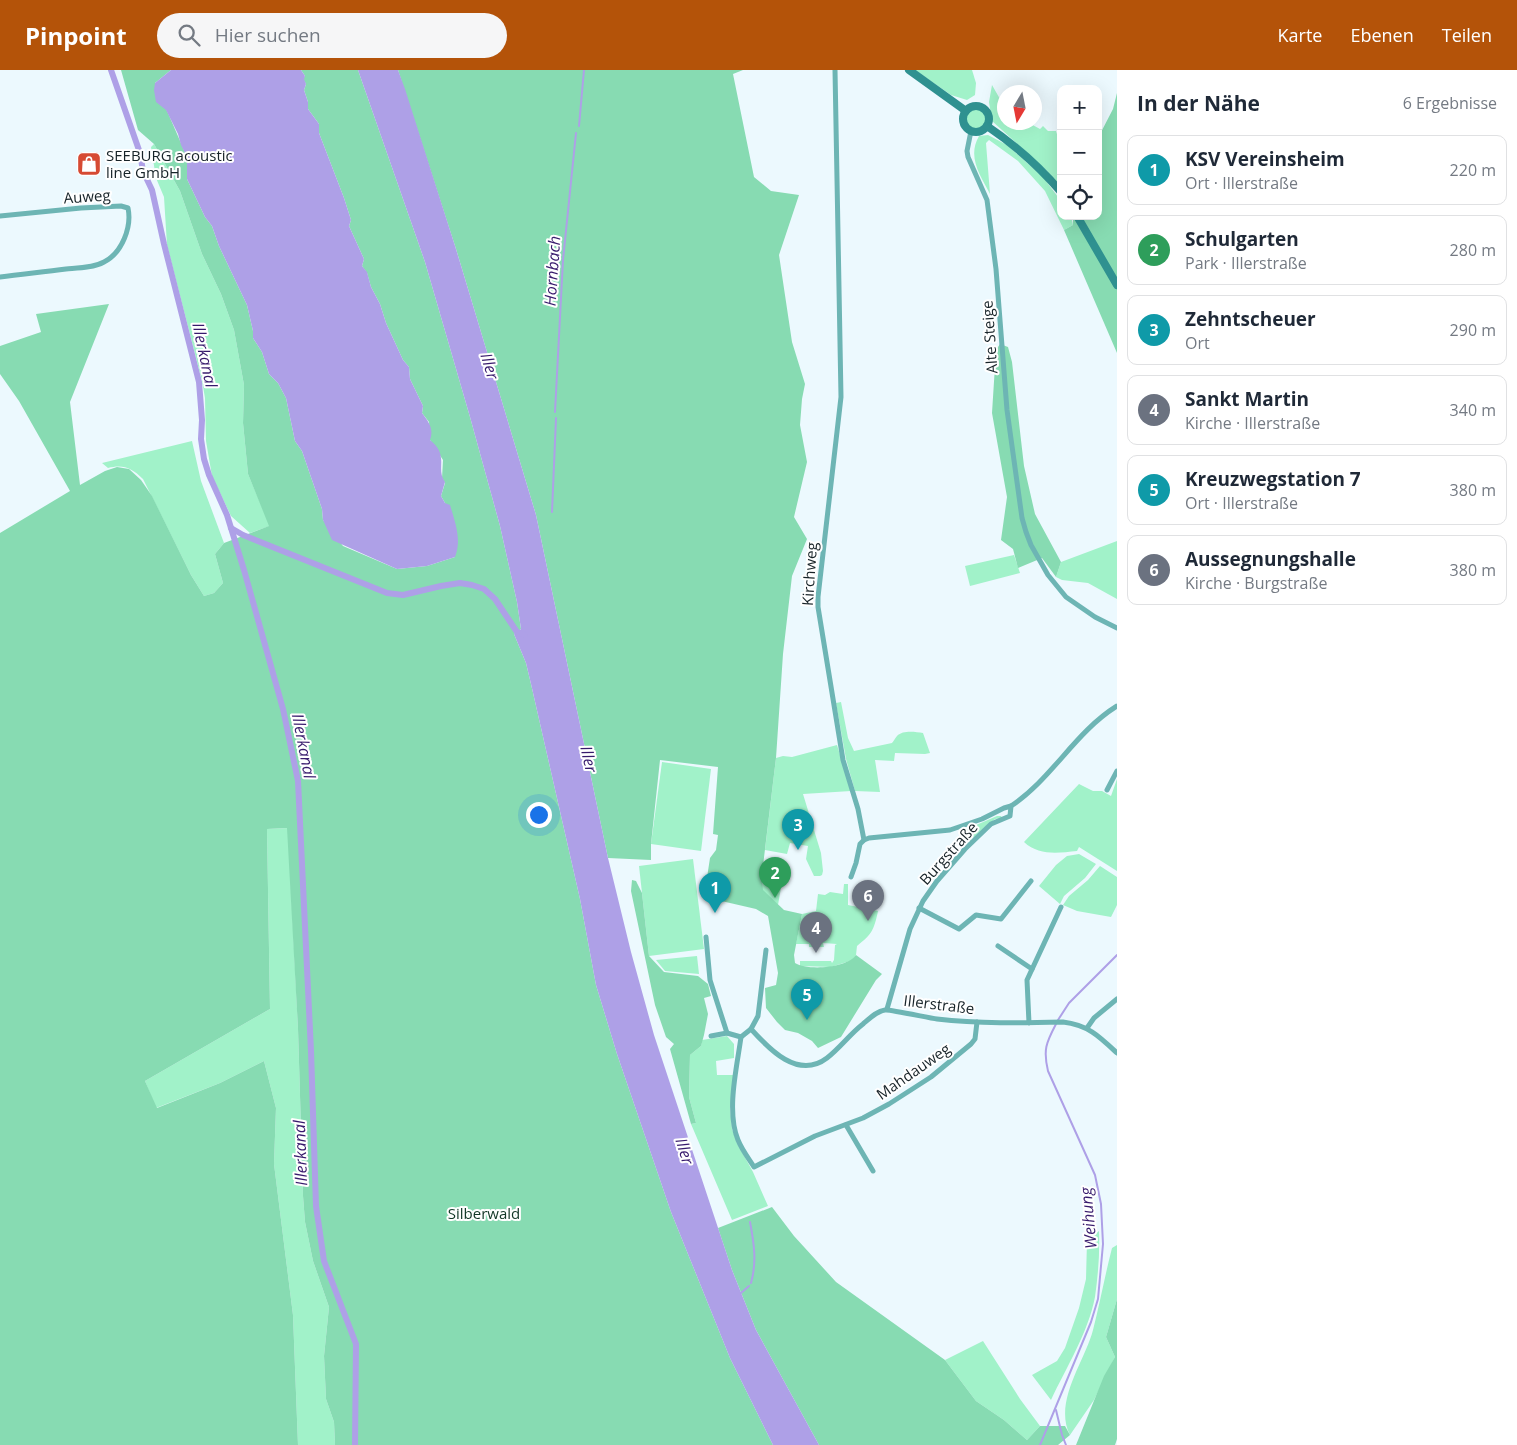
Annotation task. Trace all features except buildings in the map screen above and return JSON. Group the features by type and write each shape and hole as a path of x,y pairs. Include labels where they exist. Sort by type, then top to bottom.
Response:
{"main road":[{"path":"909,70 966,111"},
{"path":"974,106 984,108 989,118 987,126 980,131 971,131 967,128 964,121 966,111 974,106"},
{"path":"987,126 1036,164 1057,188"},
{"path":"1079,220 1117,285"}],"street":[{"name":"Kirchweg","path":"835,70 841,398 820,574 818,607 844,760 858,809 864,840"},
{"name":"Alte Steige","path":"971,131 967,151 968,157 987,200 996,269 1007,410 1022,518 1031,545 1053,582 1066,596 1096,617 1117,628"},
{"name":"Auweg","path":"0,216 121,206 128,208 129,214 122,244 105,262 86,267 0,277"},
{"name":"Burgstraße","path":"887,1009 908,934 937,881 965,849 991,824 1010,816 1011,806 1033,790 1079,738 1117,706"},
{"path":"1107,790 1117,771"},
{"path":"851,877 860,844 864,840 950,830 962,827 1011,806"},
{"path":"920,909 960,929 976,915 1001,919 1031,881"},
{"path":"1029,1023 1028,980 1061,907"},
{"path":"706,937 710,980 727,1033"},
{"path":"998,946 1032,969"},
{"path":"711,1036 727,1033 741,1036 751,1029 758,1016 766,950"},
{"path":"1087,1028 1094,1018 1117,999"},
{"name":"Illerstraße","path":"751,1029 779,1057 802,1065 814,1064 828,1058 855,1030 874,1014 887,1009 913,1016 978,1022 1063,1022 1077,1024 1087,1028 1117,1053"},
{"name":"Mahdauweg","path":"741,1036 733,1100 734,1124 738,1140 754,1167 815,1136 863,1118 931,1077 971,1044 975,1039 978,1022"},
{"path":"846,1125 873,1171"}],"green space":[{"name":"Silberwald","path":"121,70 171,70 155,83 187,157 187,179 205,217 212,226 219,246 247,305 253,338 262,352 269,374 278,383 286,398 295,441 302,451 322,509 323,520 343,546 397,569 427,566 455,557 445,503 441,496 445,483 442,478 443,460 430,440 429,422 422,413 423,406 410,379 409,367 403,360 371,287 367,273 362,266 364,259 349,226 351,220 319,133 319,124 308,109 304,90 306,84 303,79 305,76 301,70 358,70 425,262 500,526 521,629 514,634 526,663 531,684 580,899 596,985 617,1054 671,1212 730,1358 773,1445 335,1445 334,1422 326,1399 324,1356 329,1307 313,1261 305,1222 298,1029 287,828 267,829 270,1009 145,1081 157,1108 220,1083 264,1061 276,1108 274,1164 293,1315 298,1445 0,1445 0,533 70,491 19,401 0,374 0,346 41,332 36,314 109,304 70,402 80,485 105,471 117,467 129,469 141,480 152,496 191,575 204,596 214,593 223,583 215,554 224,543 269,526 248,474 243,423 244,385 234,330 221,294 202,254 180,191 154,144 138,130"},
{"path":"398,70 743,70 733,74 754,177 771,191 799,195 779,255 792,342 805,384 800,425 807,462 794,517 807,539 792,576 783,654 776,758 762,874 763,890 784,910 802,914 794,955 795,963 809,967 827,967 844,963 856,955 882,974 876,980 841,1037 818,1048 812,1041 798,1033 785,1030 766,1008 765,988 776,985 778,973 768,916 756,909 704,897 710,858 716,850 718,835 713,834 718,767 660,760 651,860 608,858 536,515 456,249"},
{"path":"915,70 972,70 976,83 975,95 967,100 951,95"},
{"path":"992,85 997,94 997,126 992,121 989,102"},
{"path":"1117,93 1117,353 1064,230 1073,225 1073,220 1102,220 1102,130 1113,109"},
{"path":"976,106 985,110 989,119 985,128 976,132 967,128 963,119 967,110"},
{"path":"1043,126 1048,131 1056,131 1057,182 1002,130 1042,130"},
{"path":"988,135 1007,145 1043,177 1057,196 1057,216 1045,191 1018,161 989,140 986,143 990,194 976,166 974,151 979,136"},
{"path":"154,144 180,191 202,254 221,294 234,330 244,385 243,423 248,474 270,526 250,533 231,516 212,476 206,441 205,398 167,245 164,197 156,178 151,147"},
{"path":"1059,220 1072,220 1073,225 1064,230"},
{"path":"1000,344 1008,347 1012,362 1024,466 1035,514 1061,562 1056,577 1042,558 1018,568 1013,549 1001,540 1007,497 992,413 996,350"},
{"path":"192,441 201,481 224,543 215,554 223,583 214,593 204,596 191,575 143,479 127,468 118,466 108,468 102,463"},
{"path":"1117,541 1117,599 1088,583 1062,580 1056,577 1061,562"},
{"path":"1014,555 1020,573 970,586 965,566"},
{"path":"841,702 848,738 854,751 892,743 900,734 913,732 923,733 930,753 895,753 894,761 875,760 880,792 855,791 846,759 836,703"},
{"path":"837,745 851,791 803,794 821,853 822,875 814,876 806,859 808,846 790,843 787,854 765,850 776,758 783,756 792,757"},
{"path":"662,762 711,769 701,851 651,844"},
{"path":"1117,779 1117,871 1079,847 1077,851 1042,852 1024,842 1079,784 1093,791 1102,791 1111,796"},
{"path":"997,816 1002,818 995,819 967,843 964,843 960,832"},
{"path":"288,828 298,1029 303,1196 305,1222 313,1261 329,1307 324,1356 326,1399 334,1422 335,1445 298,1445 293,1315 274,1164 276,1108 264,1061 220,1083 156,1108 145,1081 270,1009 267,829"},
{"path":"1079,854 1096,864 1085,878 1064,896 1060,904 1039,886 1056,865 1067,856"},
{"path":"693,859 704,949 649,956 639,866"},
{"path":"763,865 779,868 776,881 782,882 778,905 763,891"},
{"path":"1100,866 1117,877 1117,905 1111,917 1077,911 1063,905 1069,896 1088,880"},
{"path":"632,880 636,881 642,893 649,956 664,972 698,976 708,984 711,996 704,998 708,1014 704,1035 701,1046 690,1055 689,1097 696,1123 691,1124 670,1049 674,1044 666,1037 655,1005 631,891"},
{"path":"844,884 848,884 848,905 878,911 872,931 857,946 856,955 853,960 831,967 800,966 800,961 831,961 832,963 834,960 835,945 837,944 823,943 824,947 809,947 809,944 796,944 802,914 816,911 818,894 825,895 830,892 843,894"},
{"path":"697,956 699,974 665,971 656,960"},
{"path":"727,1036 734,1044 734,1058 716,1061 717,1075 734,1075 730,1109 732,1129 768,1206 732,1220 691,1124 696,1123 689,1097 690,1055 701,1046 702,1040"},
{"path":"772,1207 794,1236 836,1282 945,1360 976,1401 1004,1420 1027,1440 1040,1426 1065,1426 1070,1435 1058,1445 819,1445 756,1330 732,1270 718,1228"},
{"path":"1099,1231 1098,1272 1092,1310 1082,1337 1051,1400 1032,1375 1057,1361 1065,1348 1079,1308 1086,1279 1087,1241"},
{"path":"1117,1245 1117,1299 1106,1337 1115,1357 1094,1400 1070,1435 1065,1409 1068,1395 1093,1330 1112,1248"},
{"path":"1117,1299 1117,1439 1115,1445 1076,1445 1104,1376 1115,1357 1106,1337"},
{"path":"983,1341 1020,1399 1040,1426 1027,1440 1004,1420 976,1401 945,1360"}],"water":[{"path":"171,70 301,70 305,76 306,84 304,90 308,109 319,124 319,133 351,220 349,226 364,259 362,266 367,272 371,287 403,360 409,367 410,379 423,406 422,413 431,429 430,440 436,446 441,457 441,472 445,482 441,496 445,503 450,505 457,531 458,544 455,557 427,566 397,569 332,540 323,520 322,509 302,451 295,441 286,398 278,383 269,374 262,352 253,338 247,305 219,246 212,226 205,217 187,179 187,157 178,134 166,110 156,102 155,83"},
{"name":"Iller","path":"358,70 398,70 405,89 456,249 536,515 608,858 654,1035 732,1270 756,1330 819,1445 773,1445 730,1358 671,1212 617,1054 596,985 580,899 526,663 514,634 521,629 500,526 425,262"}],"waterway":[{"name":"Illerkanal","path":"111,70 140,153 143,171 152,190 199,382 202,420 201,439 204,459 227,515 244,570 283,709 298,781 311,1051 316,1206 324,1261 356,1344 355,1445"},
{"name":"Hornbach","path":"579,126 584,70"},
{"name":"Hornbach","path":"555,412 563,260 576,133"},
{"name":"Hornbach","path":"552,512 556,418"},
{"path":"231,528 243,535 387,593 403,595 460,583 484,589 495,599 517,632 525,635"},
{"name":"Weihung","path":"1058,1020 1069,1003 1117,955"},
{"name":"Weihung","path":"1040,1445 1091,1322 1098,1299 1103,1244 1101,1204 1095,1175 1048,1071 1046,1047 1056,1024"},
{"path":"750,1222 754,1245 751,1283"},
{"path":"741,1293 749,1286"},
{"name":"Weihung","path":"1056,1410 1066,1445"}],"place":[{"name":"SEEBURG acoustic line GmbH","path":"89,164"},
{"name":"Zehntscheuer","path":"798,850"},
{"name":"Schulgarten","path":"775,898"},
{"name":"KSV Vereinsheim","path":"715,913"},
{"name":"Aussegnungshalle","path":"868,921"},
{"name":"Sankt Martin","path":"816,953"},
{"name":"Kreuzwegstation 7","path":"807,1020"}]}
